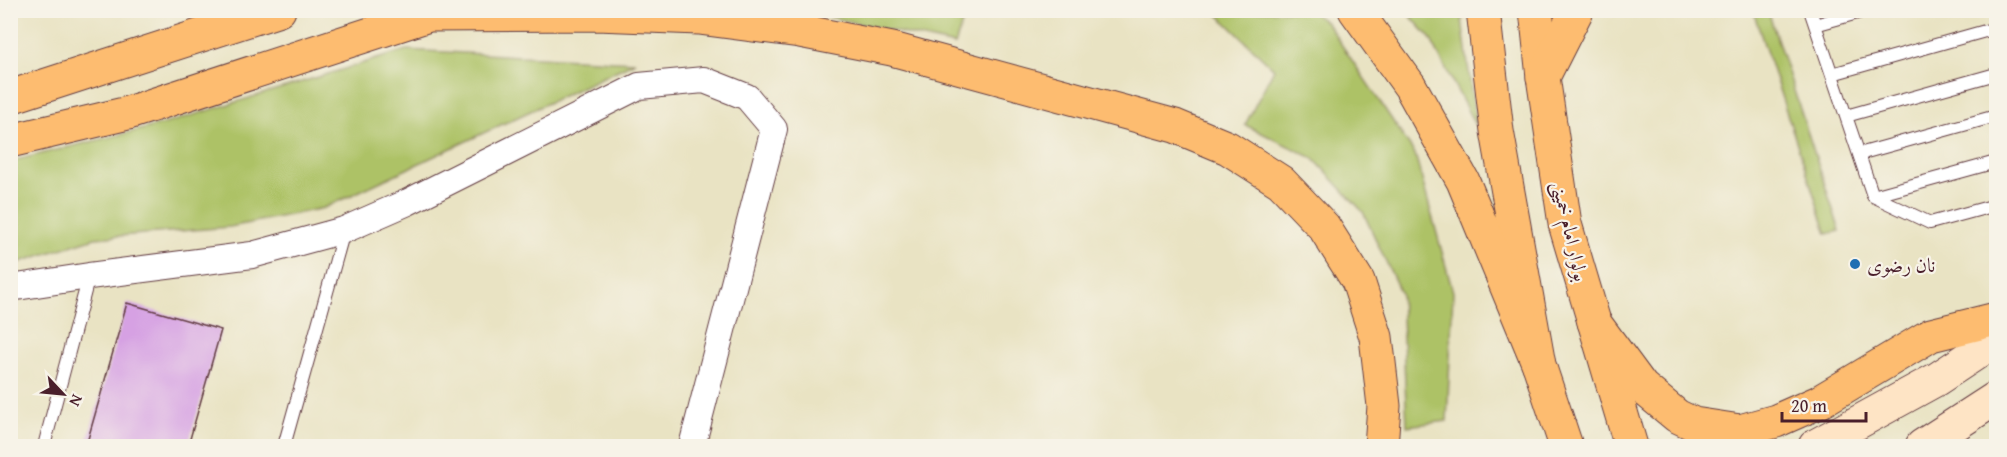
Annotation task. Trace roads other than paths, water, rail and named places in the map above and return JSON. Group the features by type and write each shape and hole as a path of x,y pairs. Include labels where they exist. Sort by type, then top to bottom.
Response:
{"main road":[{"path":"10,97 279,10"},
{"path":"1355,10 1410,86 1463,182 1539,365 1566,447"},
{"path":"1483,10 1497,131 1539,365"},
{"name":"بولوار امام خمینی","path":"1536,10 1565,225 1631,447"},
{"path":"1544,77 1577,10"},
{"path":"10,141 128,113 437,13 597,14 699,18 800,31 892,49 1175,126 1228,148 1281,182 1324,227 1358,281 1376,338 1384,406 1382,447"},
{"path":"1594,321 1642,387 1677,416 1694,424 1740,430 1776,421 1819,402 1931,335 1996,319"},
{"path":"1815,447 1937,379 1996,340"},
{"path":"1922,447 1996,398"}],"street":[{"path":"10,288 252,255 344,230 408,202 639,86 704,80 747,97 774,129 692,447"}],"lane":[{"path":"1810,10 1873,196 1930,223 1996,205"},
{"path":"1815,25 1868,10"},
{"path":"1832,74 1996,28"},
{"path":"1846,116 1996,74"},
{"path":"1859,154 1996,116"},
{"path":"1873,196 1996,162"},
{"path":"284,447 344,230"},
{"path":"44,447 88,276"}],"place":[{"name":"نان رضوی","path":"1855,264"}]}
